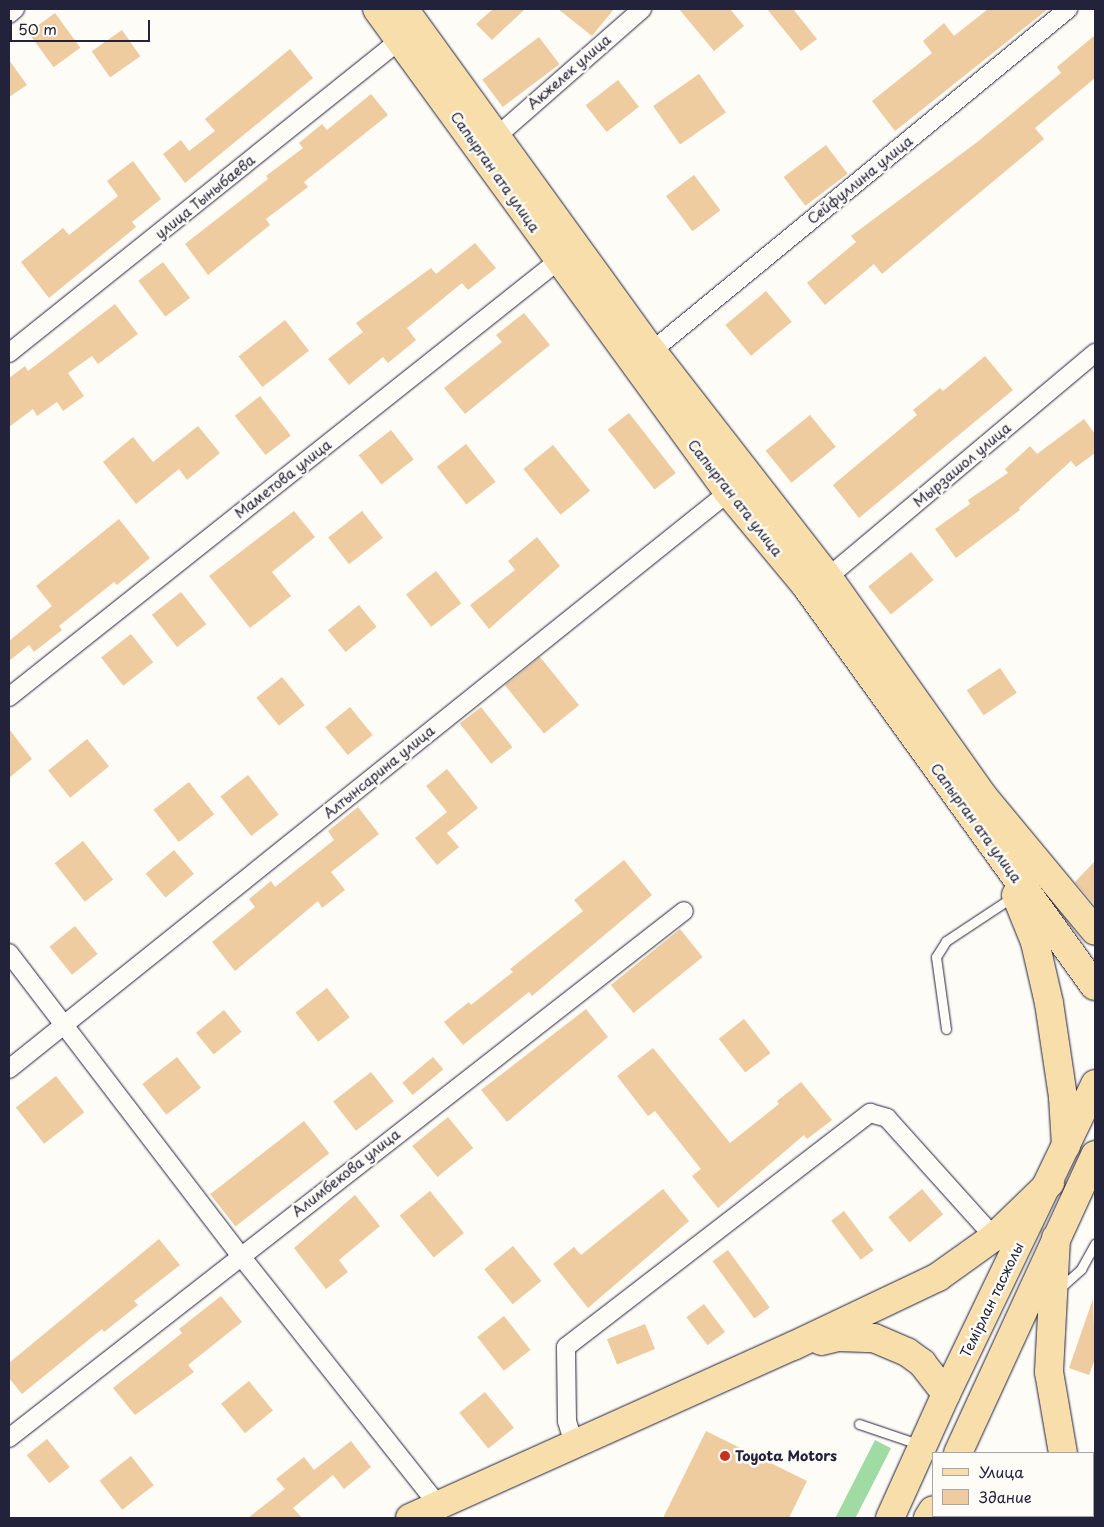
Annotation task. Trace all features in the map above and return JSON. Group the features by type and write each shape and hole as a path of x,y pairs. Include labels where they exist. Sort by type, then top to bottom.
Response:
{"main road":[{"name":"Сапырган ата улица","path":"377,9 558,261 728,492 806,586 1095,986"},
{"name":"Сапырган ата улица","path":"404,9 652,351 828,577 983,796 1095,931"},
{"path":"1000,857 1035,942 1049,1003 1063,1097 1066,1150"},
{"name":"Темірлан тасжолы","path":"890,1518 946,1394 1066,1150 1095,1084"},
{"path":"958,1452 1056,1238 1093,1169"},
{"path":"410,1518 792,1346 938,1276 994,1237 1050,1183"},
{"path":"1056,1238 1049,1372 1063,1452"},
{"path":"792,1346 838,1337 874,1338 914,1358 946,1394"}],"street":[{"path":"9,14 15,9"},
{"name":"Акжелек улица","path":"497,136 642,9"},
{"name":"Сейфуллина улица","path":"652,351 1068,9"},
{"name":"улица Тыныбаева","path":"9,353 400,40"},
{"name":"Маметова улица","path":"9,697 558,261"},
{"name":"Мырзашол улица","path":"828,577 1095,354"},
{"name":"Алтынсарина улица","path":"9,1069 750,476"},
{"name":"Алимбекова улица","path":"9,1438 240,1255 684,911"},
{"path":"9,953 65,1023 240,1255 438,1506"},
{"path":"574,1444 567,1421 566,1347 870,1113 887,1118 994,1237"}],"lane":[{"path":"946,1028 936,957 946,941 1015,895"},
{"path":"1053,1295 1081,1269 1095,1244"},
{"path":"859,1424 922,1446"}],"green space":[{"path":"875,1440 891,1448 855,1518 836,1517"}],"building":[{"path":"493,9 525,9 492,40 476,24"},
{"path":"558,9 614,9 592,36"},
{"path":"679,9 730,9 744,26 714,51"},
{"path":"767,9 793,9 817,39 801,51"},
{"path":"988,9 1048,9 895,131 872,101 932,53 923,41 944,23 954,36"},
{"path":"55,13 80,48 54,67 28,32"},
{"path":"122,30 140,56 110,77 92,51"},
{"path":"1095,35 1095,78 1035,128 1044,139 882,274 874,264 825,305 807,283 856,242 851,236 976,143 1061,73 1057,67"},
{"path":"539,37 559,64 503,107 482,80"},
{"path":"290,49 313,78 185,183 163,154 181,140 189,151 215,131 205,119"},
{"path":"9,60 27,85 9,97"},
{"path":"699,74 726,113 680,145 653,106"},
{"path":"618,80 639,107 607,132 586,105"},
{"path":"371,94 388,115 304,182 308,187 266,219 270,225 208,275 185,244 268,179 266,176 303,148 299,143 322,124 327,130"},
{"path":"826,145 848,174 805,206 784,177"},
{"path":"133,161 161,199 132,222 136,227 49,298 21,262 63,228 69,235 118,196 107,181"},
{"path":"694,175 720,210 693,231 666,196"},
{"path":"475,243 496,268 468,290 462,283 407,328 416,340 388,363 383,357 349,385 328,359 363,332 356,323 431,268 436,274"},
{"path":"163,262 190,298 165,317 138,281"},
{"path":"766,291 792,322 751,356 725,325"},
{"path":"115,304 138,334 98,364 92,356 68,373 84,396 63,411 57,402 37,416 33,409 9,427 9,378 25,366 28,371"},
{"path":"524,313 550,345 465,414 444,388 502,342 496,335"},
{"path":"285,320 309,351 263,387 239,356"},
{"path":"985,356 1013,390 859,518 833,485 917,415 913,410 940,388 943,391"},
{"path":"260,396 291,435 266,455 235,416"},
{"path":"629,413 676,473 655,490 608,430"},
{"path":"810,415 836,447 792,483 766,451"},
{"path":"1084,419 1095,434 1095,453 1076,467 1071,461 1019,508 1020,510 956,558 935,529 970,504 968,500 1008,473 1005,469 1030,446 1037,454"},
{"path":"198,426 220,453 187,480 179,469 136,504 103,462 133,437 153,462"},
{"path":"391,430 414,459 381,484 359,455"},
{"path":"466,444 496,482 466,505 437,467"},
{"path":"553,445 590,491 561,515 523,469"},
{"path":"294,511 315,537 272,572 291,596 250,628 209,576"},
{"path":"362,511 383,538 349,564 328,537"},
{"path":"119,519 150,558 117,585 114,582 59,626 62,630 34,652 29,645 9,661 9,641 52,606 36,586"},
{"path":"537,537 560,566 489,629 470,605 515,570 508,561"},
{"path":"911,552 934,580 891,615 868,587"},
{"path":"436,571 461,603 431,627 406,594"},
{"path":"181,592 206,624 177,647 152,615"},
{"path":"359,605 377,627 346,652 328,630"},
{"path":"131,634 153,662 123,686 101,657"},
{"path":"540,657 579,705 544,734 505,685"},
{"path":"1000,668 1017,693 984,715 967,690"},
{"path":"282,677 305,705 279,726 256,698"},
{"path":"350,707 373,735 348,755 325,727"},
{"path":"481,707 512,747 491,764 460,724"},
{"path":"9,729 32,759 9,778"},
{"path":"87,739 109,766 70,798 48,770"},
{"path":"447,769 478,808 447,833 459,847 437,865 415,838 447,812 426,786"},
{"path":"248,775 279,814 251,836 220,797"},
{"path":"189,782 214,814 179,842 154,810"},
{"path":"358,807 379,834 331,872 345,890 322,908 318,901 235,971 212,942 255,907 249,899 271,881 275,887 334,840 328,831"},
{"path":"83,841 113,880 85,902 55,863"},
{"path":"174,850 194,874 166,898 146,874"},
{"path":"624,860 652,895 532,996 529,992 463,1045 444,1022 469,1002 471,1005 513,972 510,969 583,911 574,900"},
{"path":"1095,861 1095,905 1075,882"},
{"path":"75,926 98,954 72,975 49,947"},
{"path":"680,929 703,957 633,1013 611,985"},
{"path":"327,988 350,1017 318,1042 295,1013"},
{"path":"586,1009 608,1037 507,1122 481,1090"},
{"path":"224,1010 242,1032 214,1054 196,1033"},
{"path":"744,1019 770,1053 745,1073 719,1039"},
{"path":"653,1048 730,1143 779,1104 777,1101 801,1082 832,1120 807,1139 804,1135 718,1208 692,1176 701,1169 655,1111 648,1116 617,1076"},
{"path":"177,1057 201,1088 166,1115 142,1084"},
{"path":"433,1057 443,1069 413,1095 402,1083"},
{"path":"371,1072 394,1101 356,1131 333,1102"},
{"path":"56,1076 84,1112 44,1144 16,1107"},
{"path":"448,1117 473,1148 437,1177 412,1146"},
{"path":"304,1121 329,1153 235,1227 210,1194"},
{"path":"663,1189 689,1221 588,1308 553,1264 574,1247 581,1255"},
{"path":"922,1189 943,1214 910,1243 888,1217"},
{"path":"430,1191 464,1233 434,1258 400,1216"},
{"path":"355,1195 380,1226 339,1260 348,1272 326,1289 294,1248"},
{"path":"844,1211 873,1250 861,1260 831,1221"},
{"path":"159,1239 180,1265 134,1301 138,1305 104,1332 102,1329 22,1394 9,1378 9,1363"},
{"path":"513,1246 541,1281 513,1304 484,1269"},
{"path":"728,1250 770,1307 754,1319 713,1261"},
{"path":"221,1296 242,1322 188,1365 194,1372 135,1415 113,1388 182,1333 179,1329"},
{"path":"1093,1299 1095,1359 1089,1375 1069,1368"},
{"path":"704,1304 725,1332 707,1345 686,1317"},
{"path":"504,1316 530,1350 504,1371 477,1337"},
{"path":"645,1324 655,1349 617,1364 607,1339"},
{"path":"249,1381 273,1411 245,1433 221,1404"},
{"path":"485,1392 514,1428 488,1449 459,1413"},
{"name":"Toyota Motors","path":"706,1431 807,1481 789,1518 663,1518"},
{"path":"47,1439 70,1467 49,1483 27,1455"},
{"path":"351,1441 371,1467 344,1489 333,1475 293,1508 302,1518 248,1518 285,1489 276,1479 304,1457 314,1470"},
{"path":"131,1456 154,1485 122,1510 99,1481"}],"place":[{"name":"Toyota Motors","path":"725,1456"}]}
